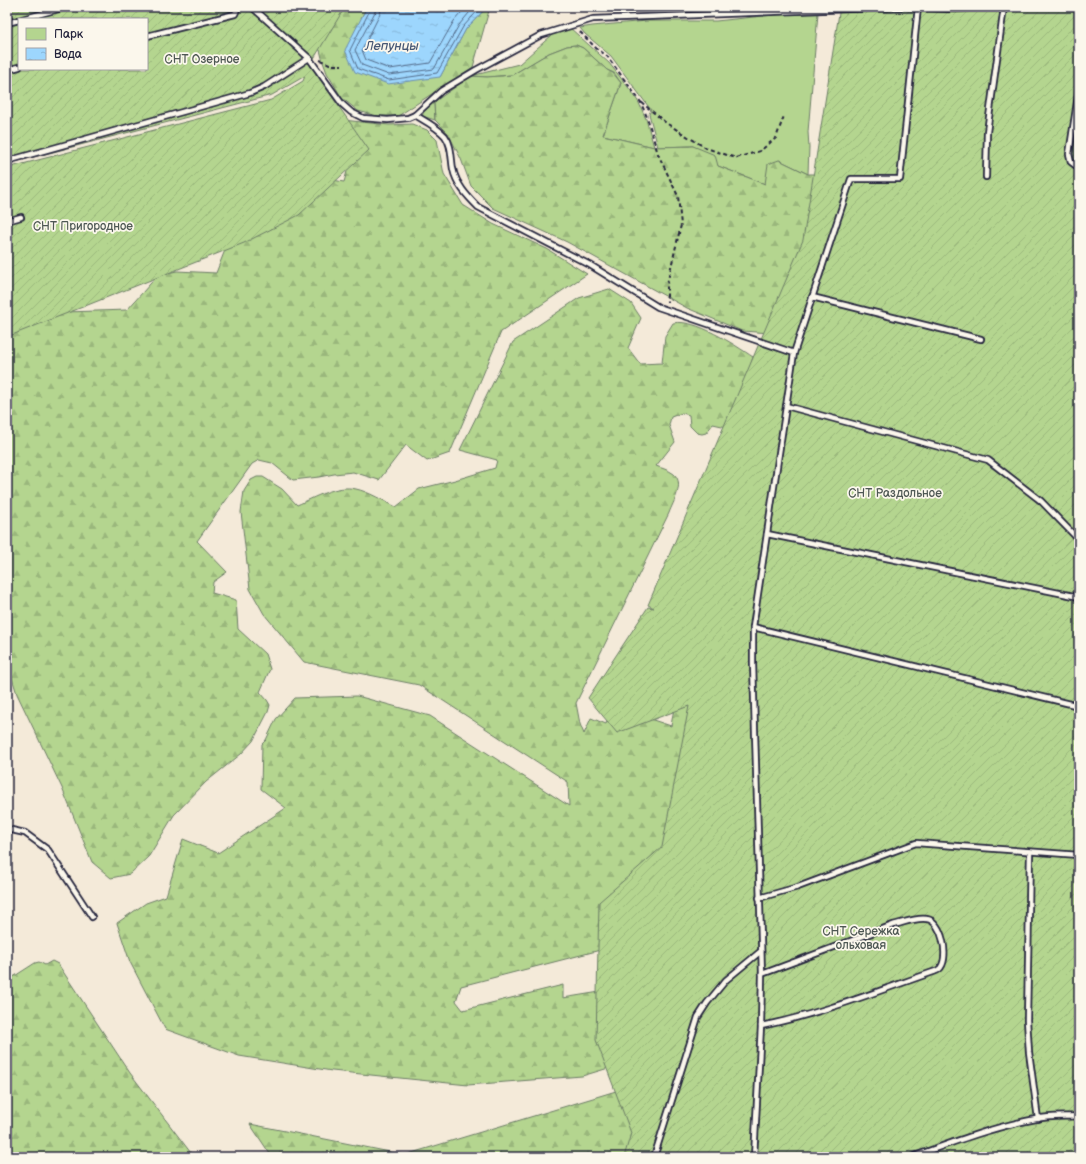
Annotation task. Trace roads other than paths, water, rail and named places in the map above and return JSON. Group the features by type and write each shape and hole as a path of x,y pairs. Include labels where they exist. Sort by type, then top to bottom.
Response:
{"lane":[{"path":"26,18 66,7"},
{"path":"148,36 235,14 238,7"},
{"path":"252,7 309,58 342,104 351,112 363,118 388,120 408,118 414,115 441,91 476,70 541,35 593,19 901,7"},
{"path":"908,7 982,7"},
{"path":"986,177 987,132 1004,7"},
{"path":"754,1157 761,1026 762,974 760,951 753,627 794,353 851,179 900,179 918,8"},
{"path":"7,23 18,20"},
{"path":"7,161 250,93 269,84 309,58"},
{"path":"7,70 18,67"},
{"path":"1079,88 1069,154 1071,162 1079,168"},
{"path":"414,115 430,123 445,137 452,154 454,170 460,186 478,207 590,265 658,307 794,353"},
{"path":"7,221 21,217"},
{"path":"812,297 981,339"},
{"path":"786,406 988,460 1041,501 1079,540"},
{"path":"767,534 1079,597"},
{"path":"753,627 1079,706"},
{"path":"7,829 25,833 48,850 92,917"},
{"path":"759,898 798,887 916,843 1079,855"},
{"path":"1030,852 1027,1020 1029,1052 1038,1119"},
{"path":"761,1026 813,1014 936,971 941,967 944,959 940,931 936,923 928,919 915,920 893,925 762,974"},
{"path":"654,1157 698,1017 707,1003 726,980 760,951"},
{"path":"912,1157 968,1137 1038,1119 1079,1116"}],"water":[{"name":"Лепунцы","path":"367,7 487,7 466,29 440,77 388,84 355,72 345,50"}],"park label":[{"name":"СНТ Озерное","path":"202,59"},
{"name":"СНТ Пригородное","path":"83,226"},
{"name":"СНТ Раздольное","path":"895,493"},
{"name":"СНТ Сережка ольховая","path":"861,938"}]}
